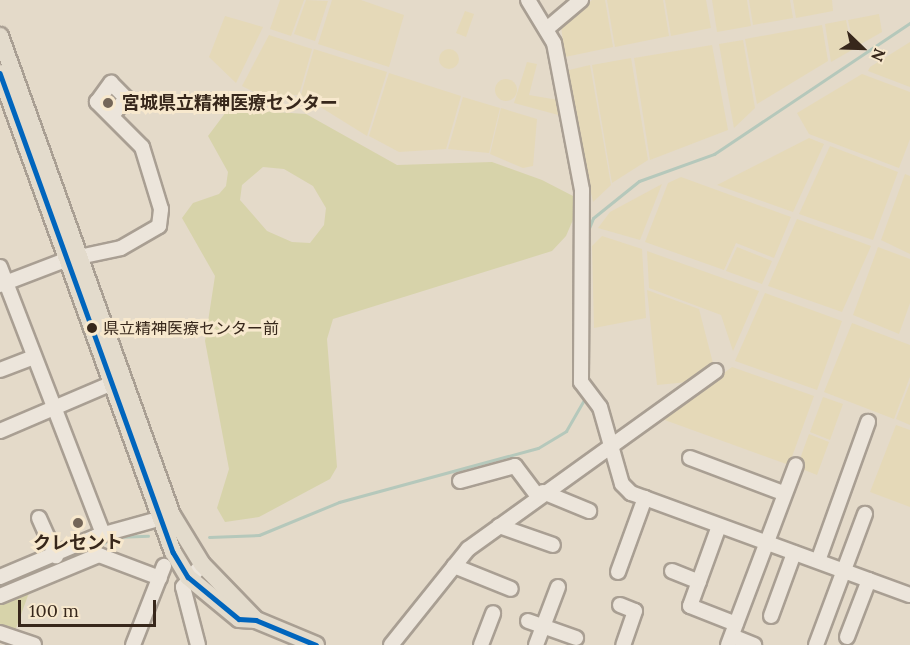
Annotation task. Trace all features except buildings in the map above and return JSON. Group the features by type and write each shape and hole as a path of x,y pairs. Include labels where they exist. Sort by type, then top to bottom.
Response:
{"main road":[{"path":"0,36 73,260 110,384 188,577 239,619 256,620 316,645"},
{"path":"0,74 73,260 165,518 202,564 256,620"}],"street":[{"path":"528,0 549,27 582,190 580,382 600,407 622,484 645,498 910,595"},
{"path":"549,27 581,0"},
{"path":"3,284 73,260 144,240 161,217 142,147 112,116"},
{"path":"0,267 3,284 103,534"},
{"path":"0,370 34,357"},
{"path":"391,645 454,566 499,526 540,493 612,446 716,371"},
{"path":"0,431 110,384"},
{"path":"818,561 868,422"},
{"path":"690,458 783,493"},
{"path":"732,635 783,493 796,465"},
{"path":"460,481 515,466 540,493 589,511"},
{"path":"618,572 645,498"},
{"path":"816,645 865,514"},
{"path":"39,518 56,556"},
{"path":"0,577 56,556 103,534 165,518"},
{"path":"499,526 553,545"},
{"path":"719,526 690,606 732,635 754,645"},
{"path":"771,616 794,553"},
{"path":"0,596 99,555 162,572 134,645"},
{"path":"198,645 183,596 188,577 202,564"},
{"path":"454,566 511,589"},
{"path":"672,571 699,582"},
{"path":"847,637 869,580"},
{"path":"537,645 558,587"},
{"path":"620,605 635,611 623,645"},
{"path":"481,645 493,613"},
{"path":"528,621 576,638"},
{"path":"0,633 34,645"}],"shaded area":[{"path":"280,0 304,0 291,36 270,29"},
{"path":"306,0 328,1 315,41 294,34"},
{"path":"332,0 361,0 404,15 389,67 318,44"},
{"path":"592,0 605,0 613,47 565,57 561,26"},
{"path":"607,0 663,0 669,36 615,47"},
{"path":"665,0 706,0 711,28 671,36"},
{"path":"712,0 747,0 751,26 717,32"},
{"path":"749,0 790,0 793,18 753,25"},
{"path":"793,0 832,0 833,11 796,18"},
{"path":"465,11 474,14 466,37 456,33"},
{"path":"879,14 882,32 854,48 848,20"},
{"path":"225,16 263,27 236,83 209,57"},
{"path":"846,20 852,50 831,62 825,24"},
{"path":"822,25 828,61 757,104 745,39"},
{"path":"269,35 312,49 299,95 260,95 242,86"},
{"path":"743,40 755,108 734,128 719,44"},
{"path":"910,42 910,87 868,71 870,67"},
{"path":"712,45 728,130 650,160 634,58"},
{"path":"314,49 387,72 367,136 301,95"},
{"path":"449,49 456,52 459,59 456,66 449,69 442,66 439,59 442,52"},
{"path":"631,58 648,160 612,183 592,65"},
{"path":"527,62 537,64 529,95 558,100 562,116 514,103"},
{"path":"590,65 611,185 593,202 565,71"},
{"path":"389,73 461,96 446,149 399,152 369,136"},
{"path":"862,74 910,92 910,139 899,168 809,134 797,113"},
{"path":"506,79 514,82 517,90 514,98 506,101 498,98 495,90 498,82"},
{"path":"463,97 500,108 489,153 448,149"},
{"path":"501,108 537,119 533,166 523,168 490,154"},
{"path":"247,110 306,114 397,165 492,162 542,180 573,196 578,208 566,236 552,251 333,319 327,339 337,467 330,479 259,517 225,522 217,508 229,469 205,341 215,276 182,218 193,203 219,194 226,186 228,172 208,136 226,112","holes":["263,167 284,169 313,186 326,208 324,225 310,243 292,242 267,231 240,200 242,185"]},
{"path":"809,138 824,144 793,212 717,185"},
{"path":"830,146 898,172 873,240 799,214"},
{"path":"905,174 910,176 910,254 881,240"},
{"path":"681,177 791,217 774,258 736,243 724,270 645,242 668,183"},
{"path":"662,184 640,240 598,228 610,212"},
{"path":"797,219 871,246 842,312 768,286"},
{"path":"602,236 642,249 646,318 594,328 592,246"},
{"path":"737,247 772,261 762,284 726,271"},
{"path":"878,247 910,259 910,303 899,334 853,315"},
{"path":"647,251 759,291 733,351 721,315 649,288"},
{"path":"647,290 699,309 714,367 697,372 698,381 657,385"},
{"path":"765,293 842,321 817,390 735,361"},
{"path":"852,323 910,345 910,377 894,419 824,392"},
{"path":"732,367 814,396 789,465 662,419"},
{"path":"910,383 910,425 896,419"},
{"path":"823,397 843,404 830,440 810,432"},
{"path":"896,425 910,430 910,507 870,492"},
{"path":"809,434 829,442 817,475 797,467"},
{"path":"30,590 15,631 0,626 0,599"}],"waterway":[{"path":"587,233 593,218 639,181 714,154 910,23"},
{"path":"209,537 259,535 339,502 538,448 566,431 584,400"},
{"path":"74,559 115,537 148,536"},
{"path":"0,586 24,579"}],"transit line":[{"path":"0,73 173,552 188,577 239,619 256,620 316,645"}],"place":[{"name":"宮城県立精神医療センター","path":"108,103"},
{"name":"県立精神医療センター前","path":"92,328"},
{"name":"クレセント","path":"78,523"}]}
